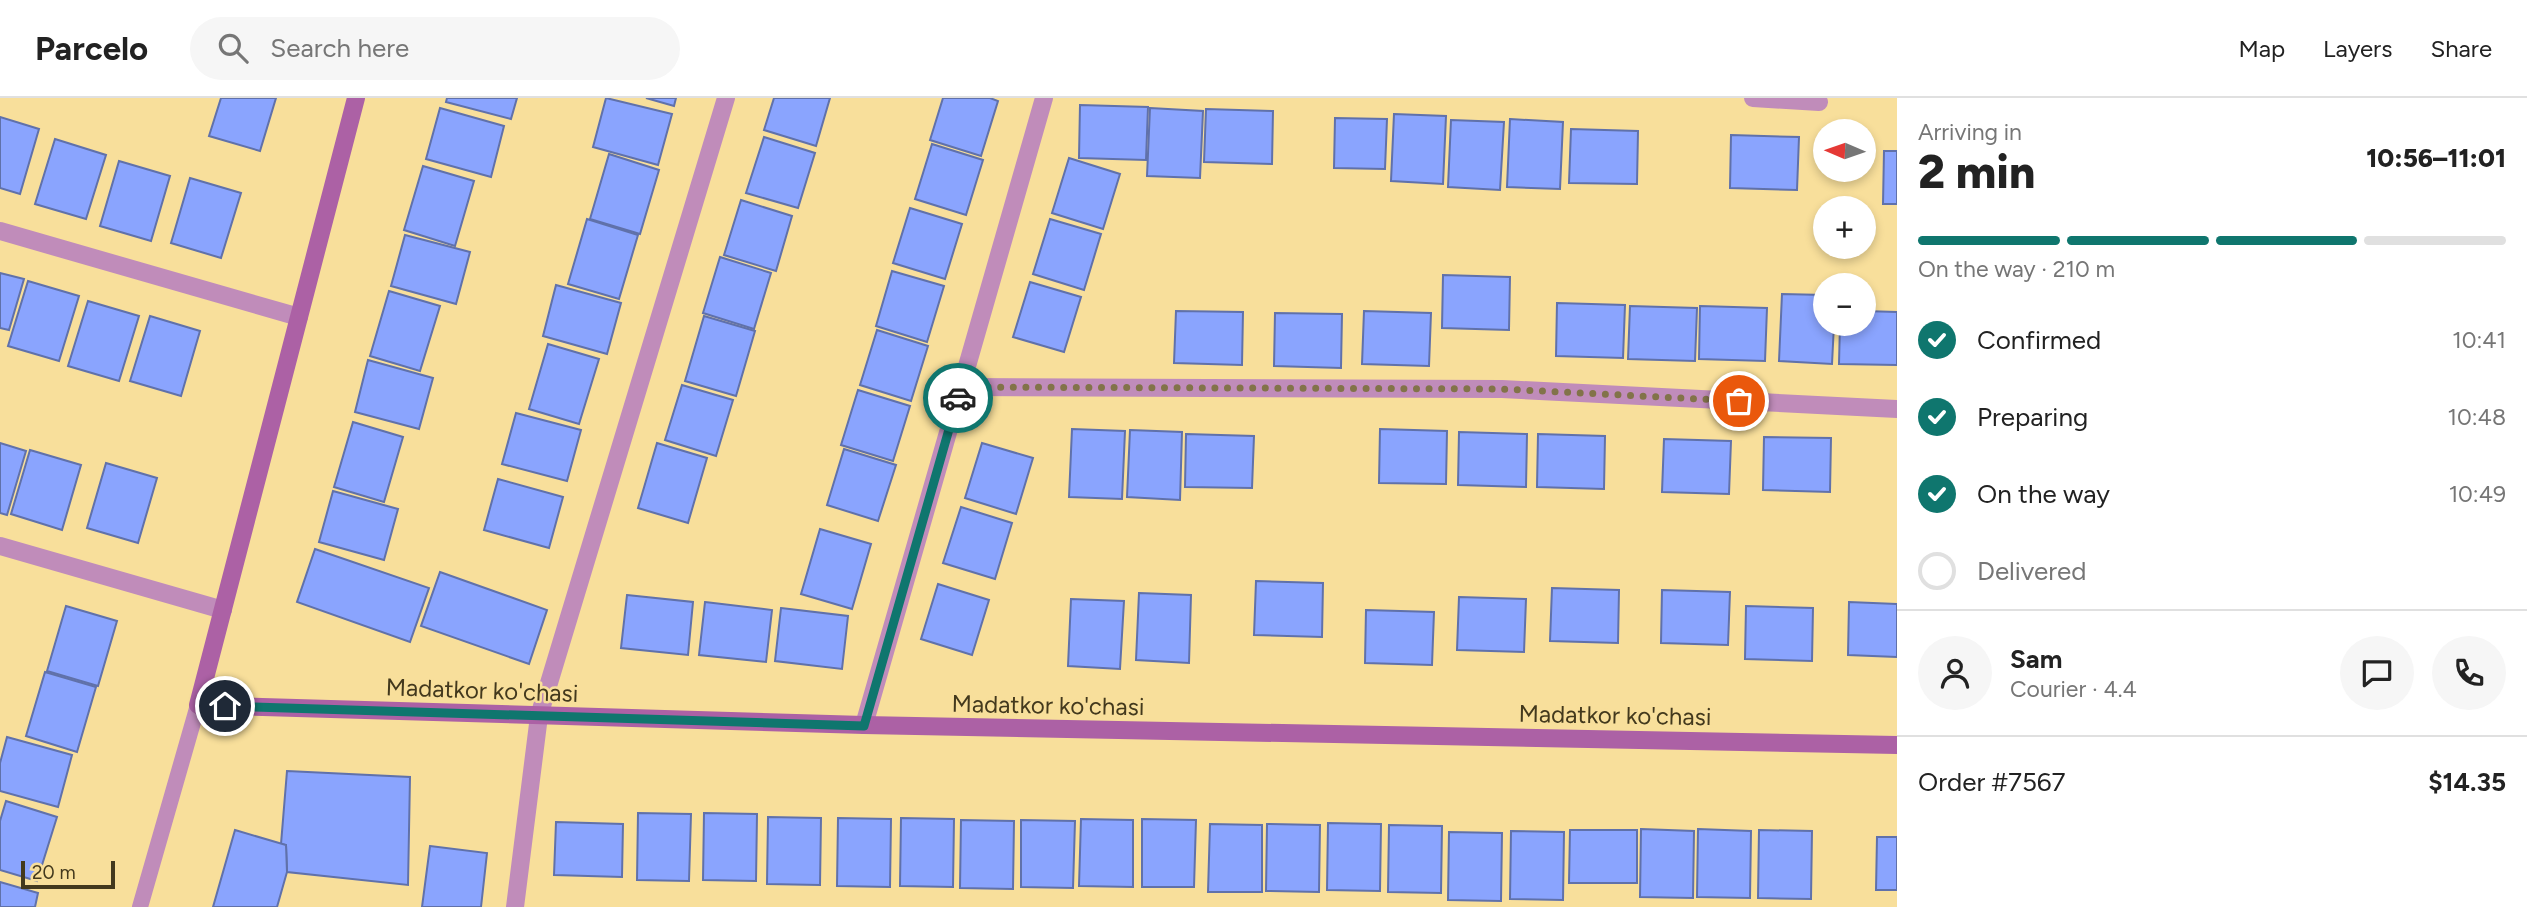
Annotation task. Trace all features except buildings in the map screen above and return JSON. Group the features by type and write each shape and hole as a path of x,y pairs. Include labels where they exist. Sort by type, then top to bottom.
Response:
{"street":[{"path":"198,705 356,98"},
{"path":"515,907 539,716 726,98"},
{"path":"864,726 1044,98"},
{"path":"1753,98 1819,102"},
{"path":"0,232 299,317"},
{"path":"962,387 1502,389 1897,409"},
{"path":"0,547 223,610"},
{"name":"Madatkor ko'chasi","path":"198,705 864,726 1897,745"}],"lane":[{"path":"140,907 198,705"}],"way so far":[{"path":"958,398 962,387 1286,388 1502,389 1739,401"}],"route":[{"path":"225,706 864,726 958,398"}]}
